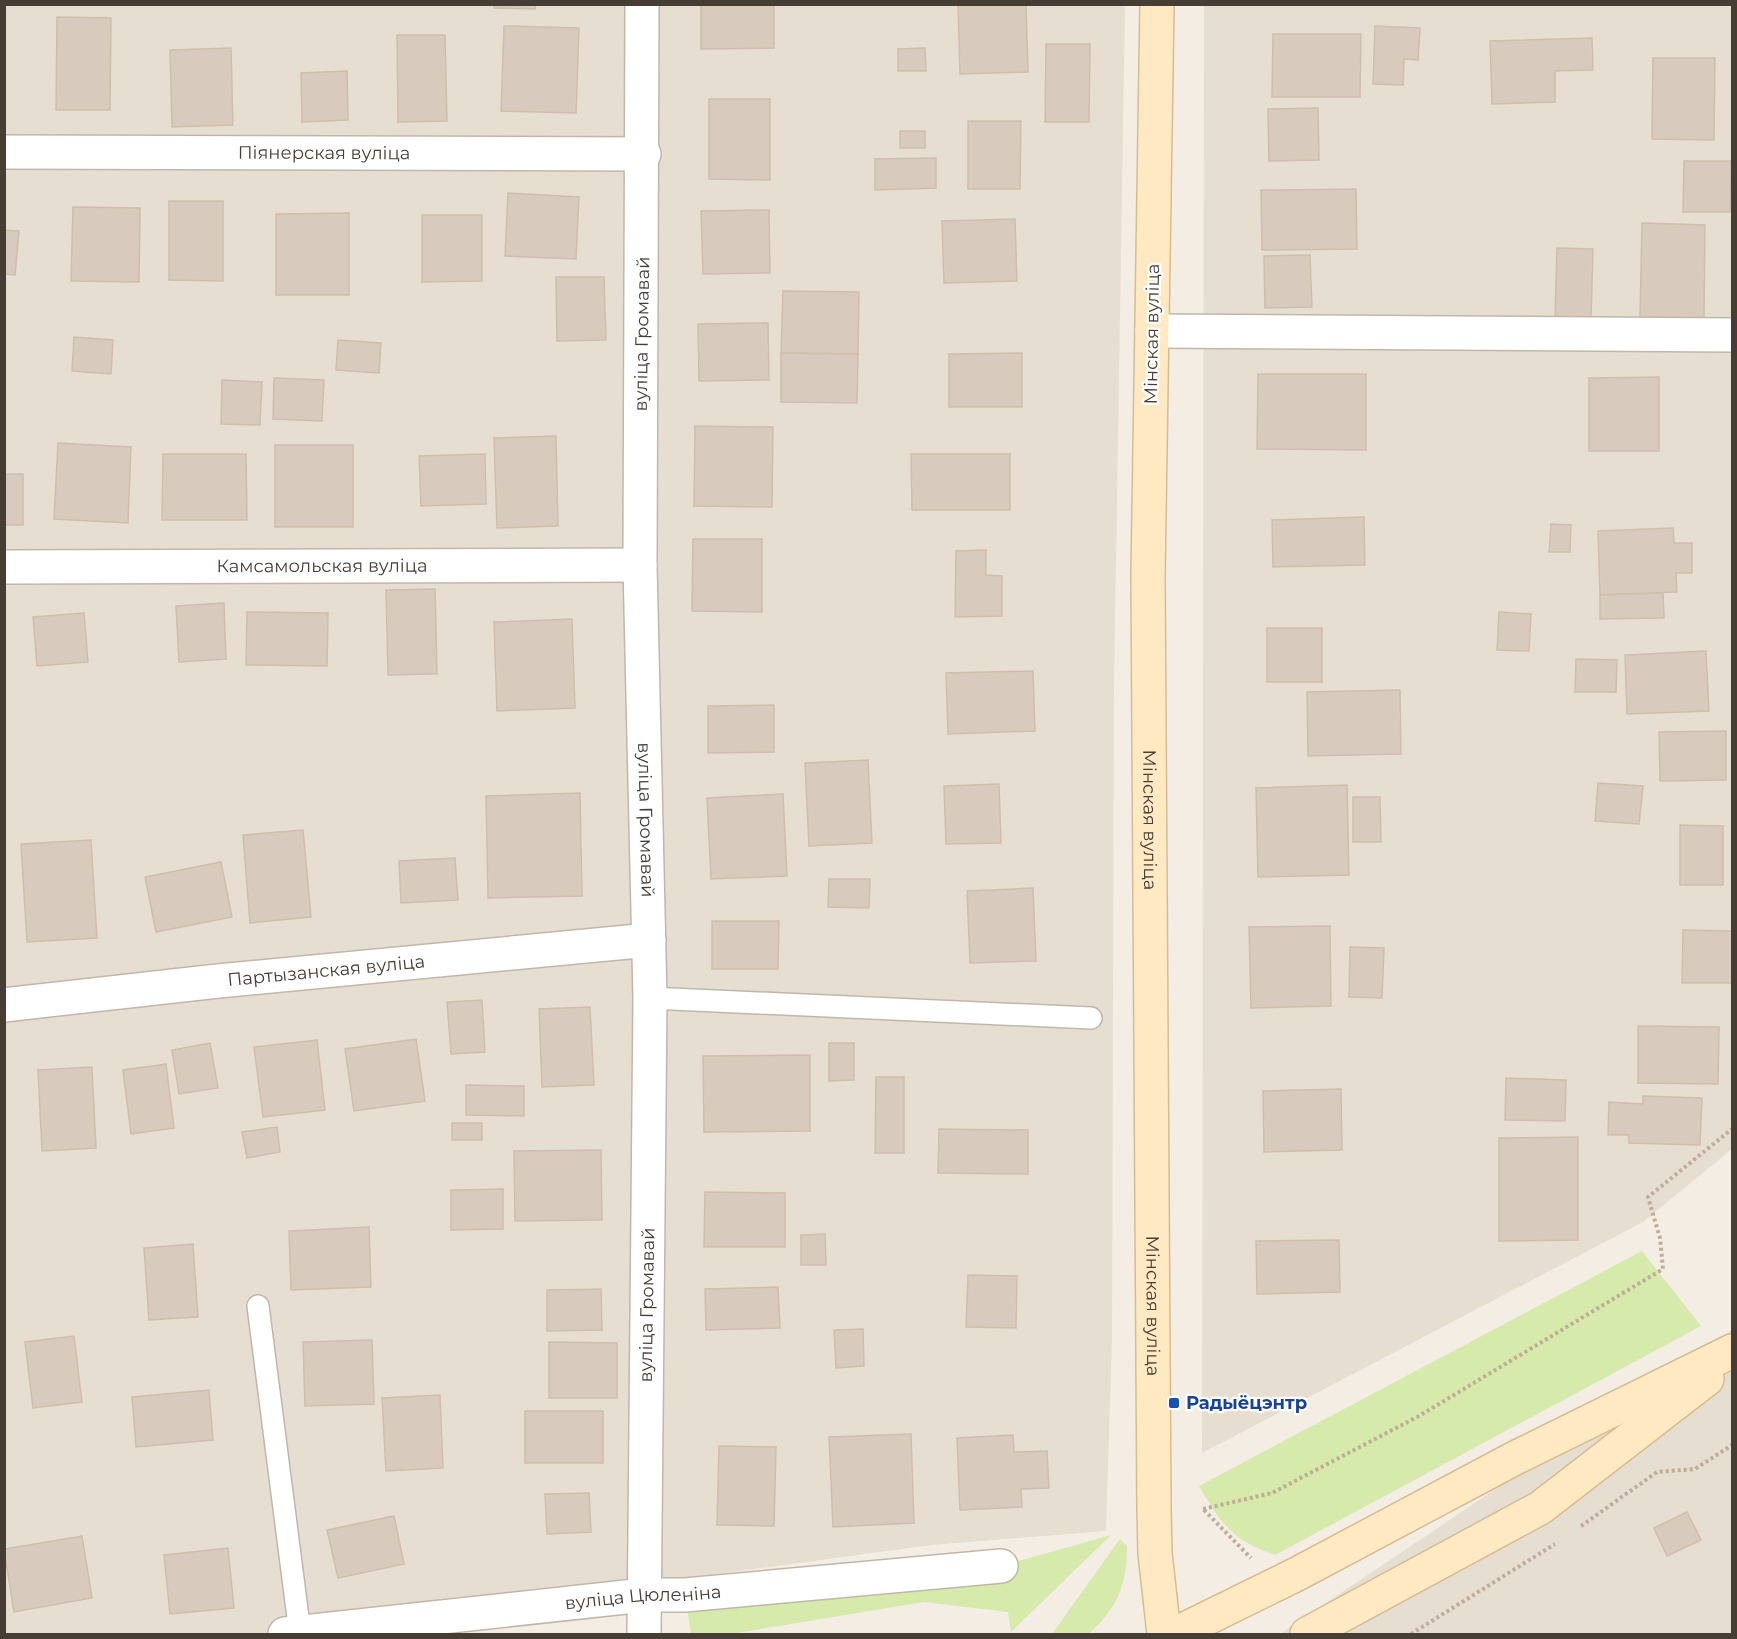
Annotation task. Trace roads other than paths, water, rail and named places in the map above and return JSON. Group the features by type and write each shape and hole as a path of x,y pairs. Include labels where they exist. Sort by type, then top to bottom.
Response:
{"main road":[{"name":"Мінская вуліца","path":"1158,4 1148,588 1154,1498 1155,1553 1164,1635"},
{"path":"1175,1635 1298,1574 1515,1458 1732,1351"},
{"path":"1307,1635 1540,1508 1732,1359"}],"street":[{"name":"вуліца Громавай","path":"642,4 644,154 640,565 650,998 644,1635"},
{"name":"Піянерская вуліца","path":"4,152 644,154"},
{"path":"1152,331 1732,335"},
{"name":"Камсамольская вуліца","path":"4,567 640,565"},
{"name":"Партызанская вуліца","path":"4,1005 218,981 649,939"},
{"name":"вуліца Цюленіна","path":"292,1634 644,1595 685,1595 1001,1566"}],"lane":[{"path":"650,998 1091,1018"},
{"path":"258,1306 292,1634"}],"place":[{"name":"Радыёцэнтр","path":"1174,1403"}]}
